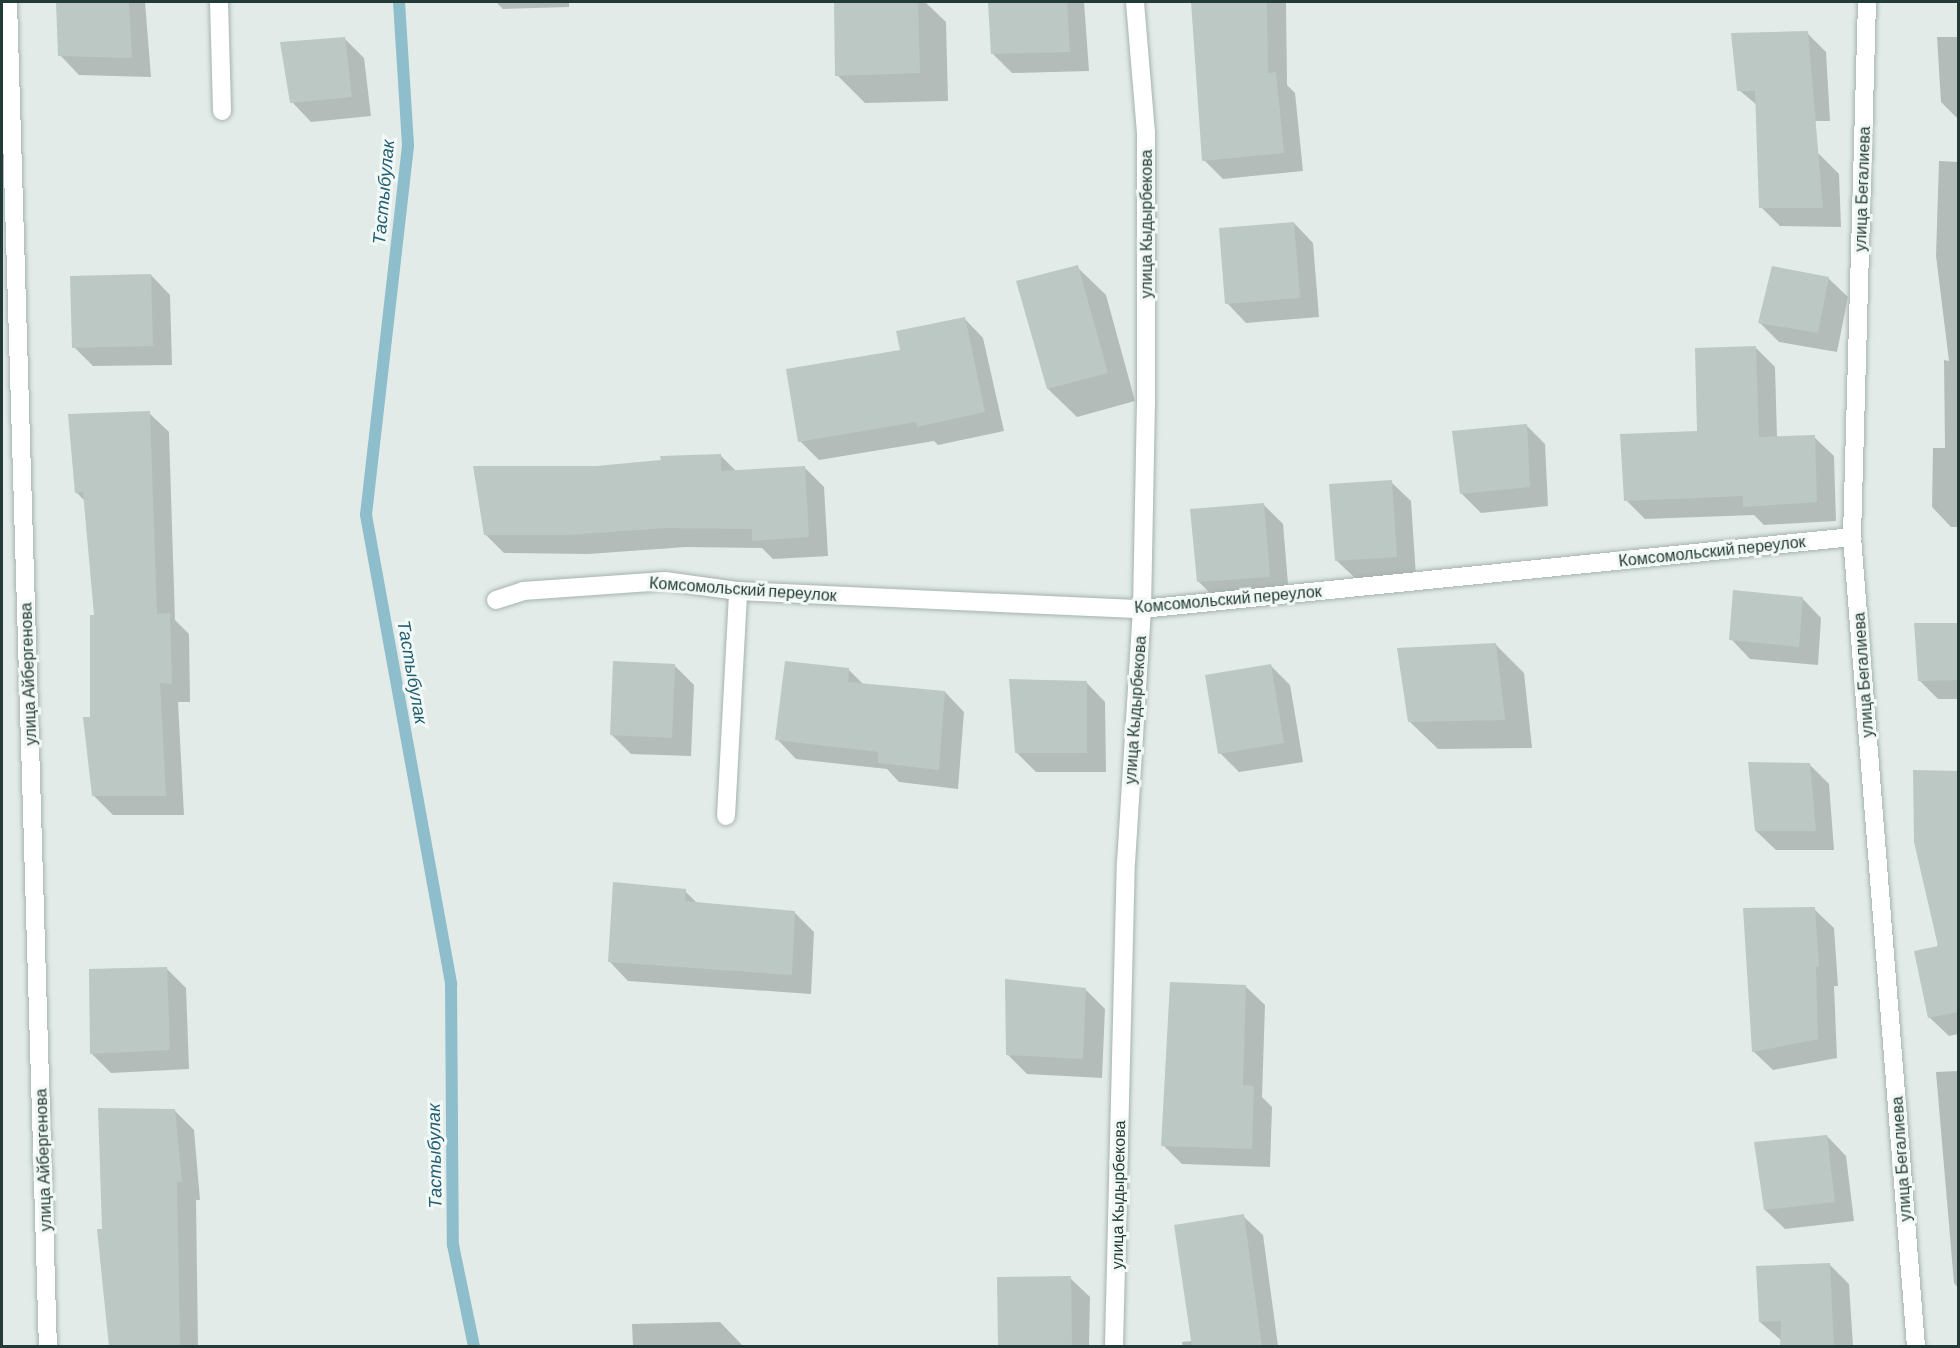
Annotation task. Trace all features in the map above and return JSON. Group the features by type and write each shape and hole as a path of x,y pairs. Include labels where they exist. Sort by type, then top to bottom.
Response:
{"street":[{"name":"улица Айбергенова","path":"8,2 48,1347"},
{"path":"219,2 222,111"},
{"name":"улица Кыдырбекова","path":"1114,1347 1126,863 1142,609 1146,133 1135,2"},
{"name":"улица Бегалиева","path":"1868,2 1852,537 1916,1347"},
{"name":"Комсомольский переулок","path":"496,600 523,591 665,581 738,591 1142,609 1852,537"},
{"path":"726,816 738,591"}],"building":[{"path":"56,2 129,2 132,58 58,56"},
{"path":"834,2 918,2 920,73 835,76"},
{"path":"988,2 1067,2 1070,52 991,54"},
{"path":"1191,2 1267,2 1268,73 1276,72 1284,153 1202,161"},
{"path":"1808,31 1823,208 1759,208 1755,91 1737,91 1731,33"},
{"path":"345,37 352,97 290,103 280,42"},
{"path":"1294,222 1300,298 1225,304 1219,228"},
{"path":"1078,265 1108,373 1047,389 1016,281"},
{"path":"1772,266 1829,277 1818,333 1758,323"},
{"path":"151,274 153,346 72,348 70,276"},
{"path":"965,317 985,412 917,427 916,422 798,442 786,369 900,350 896,331"},
{"path":"1756,346 1759,437 1815,435 1817,502 1743,507 1743,496 1624,501 1620,434 1697,431 1695,348"},
{"path":"150,411 157,614 170,613 172,684 160,683 166,796 92,796 83,717 90,717 90,615 94,615 83,492 75,493 68,414"},
{"path":"1527,424 1530,487 1460,494 1452,431"},
{"path":"721,454 721,471 805,466 809,537 752,541 752,529 666,528 568,535 484,535 473,466 596,466 661,460 660,456"},
{"path":"1392,480 1397,557 1335,561 1329,484"},
{"path":"1264,503 1270,577 1197,582 1190,509"},
{"path":"1733,590 1803,597 1799,647 1729,640"},
{"path":"1914,623 1959,623 1959,680 1918,681"},
{"path":"1496,643 1505,720 1408,722 1397,648"},
{"path":"613,661 675,664 672,738 610,735"},
{"path":"785,661 849,668 848,682 945,691 939,770 878,763 878,752 775,740"},
{"path":"1271,664 1284,743 1218,754 1205,675"},
{"path":"1009,679 1087,681 1087,753 1015,753"},
{"path":"1748,762 1810,763 1816,831 1755,831"},
{"path":"1913,770 1959,771 1959,1012 1928,1018 1914,951 1938,946 1914,842"},
{"path":"613,882 686,889 685,901 795,911 792,975 608,962"},
{"path":"1815,907 1819,967 1816,967 1818,1039 1752,1052 1743,908"},
{"path":"167,967 170,1050 90,1054 89,969"},
{"path":"1005,979 1086,988 1083,1059 1006,1055"},
{"path":"1170,982 1246,985 1243,1085 1254,1086 1252,1149 1161,1146"},
{"path":"98,1108 175,1109 182,1182 177,1182 180,1347 109,1347 97,1229 102,1229"},
{"path":"1827,1135 1835,1202 1764,1210 1754,1142"},
{"path":"1244,1214 1262,1347 1192,1347 1174,1225"},
{"path":"1830,1263 1834,1347 1780,1347 1781,1321 1759,1322 1756,1266"},
{"path":"1071,1276 1072,1347 998,1347 997,1277"}],"waterway":[{"name":"Тастыбулак","path":"399,2 408,146 366,515 451,984 453,1245 474,1346"}]}
